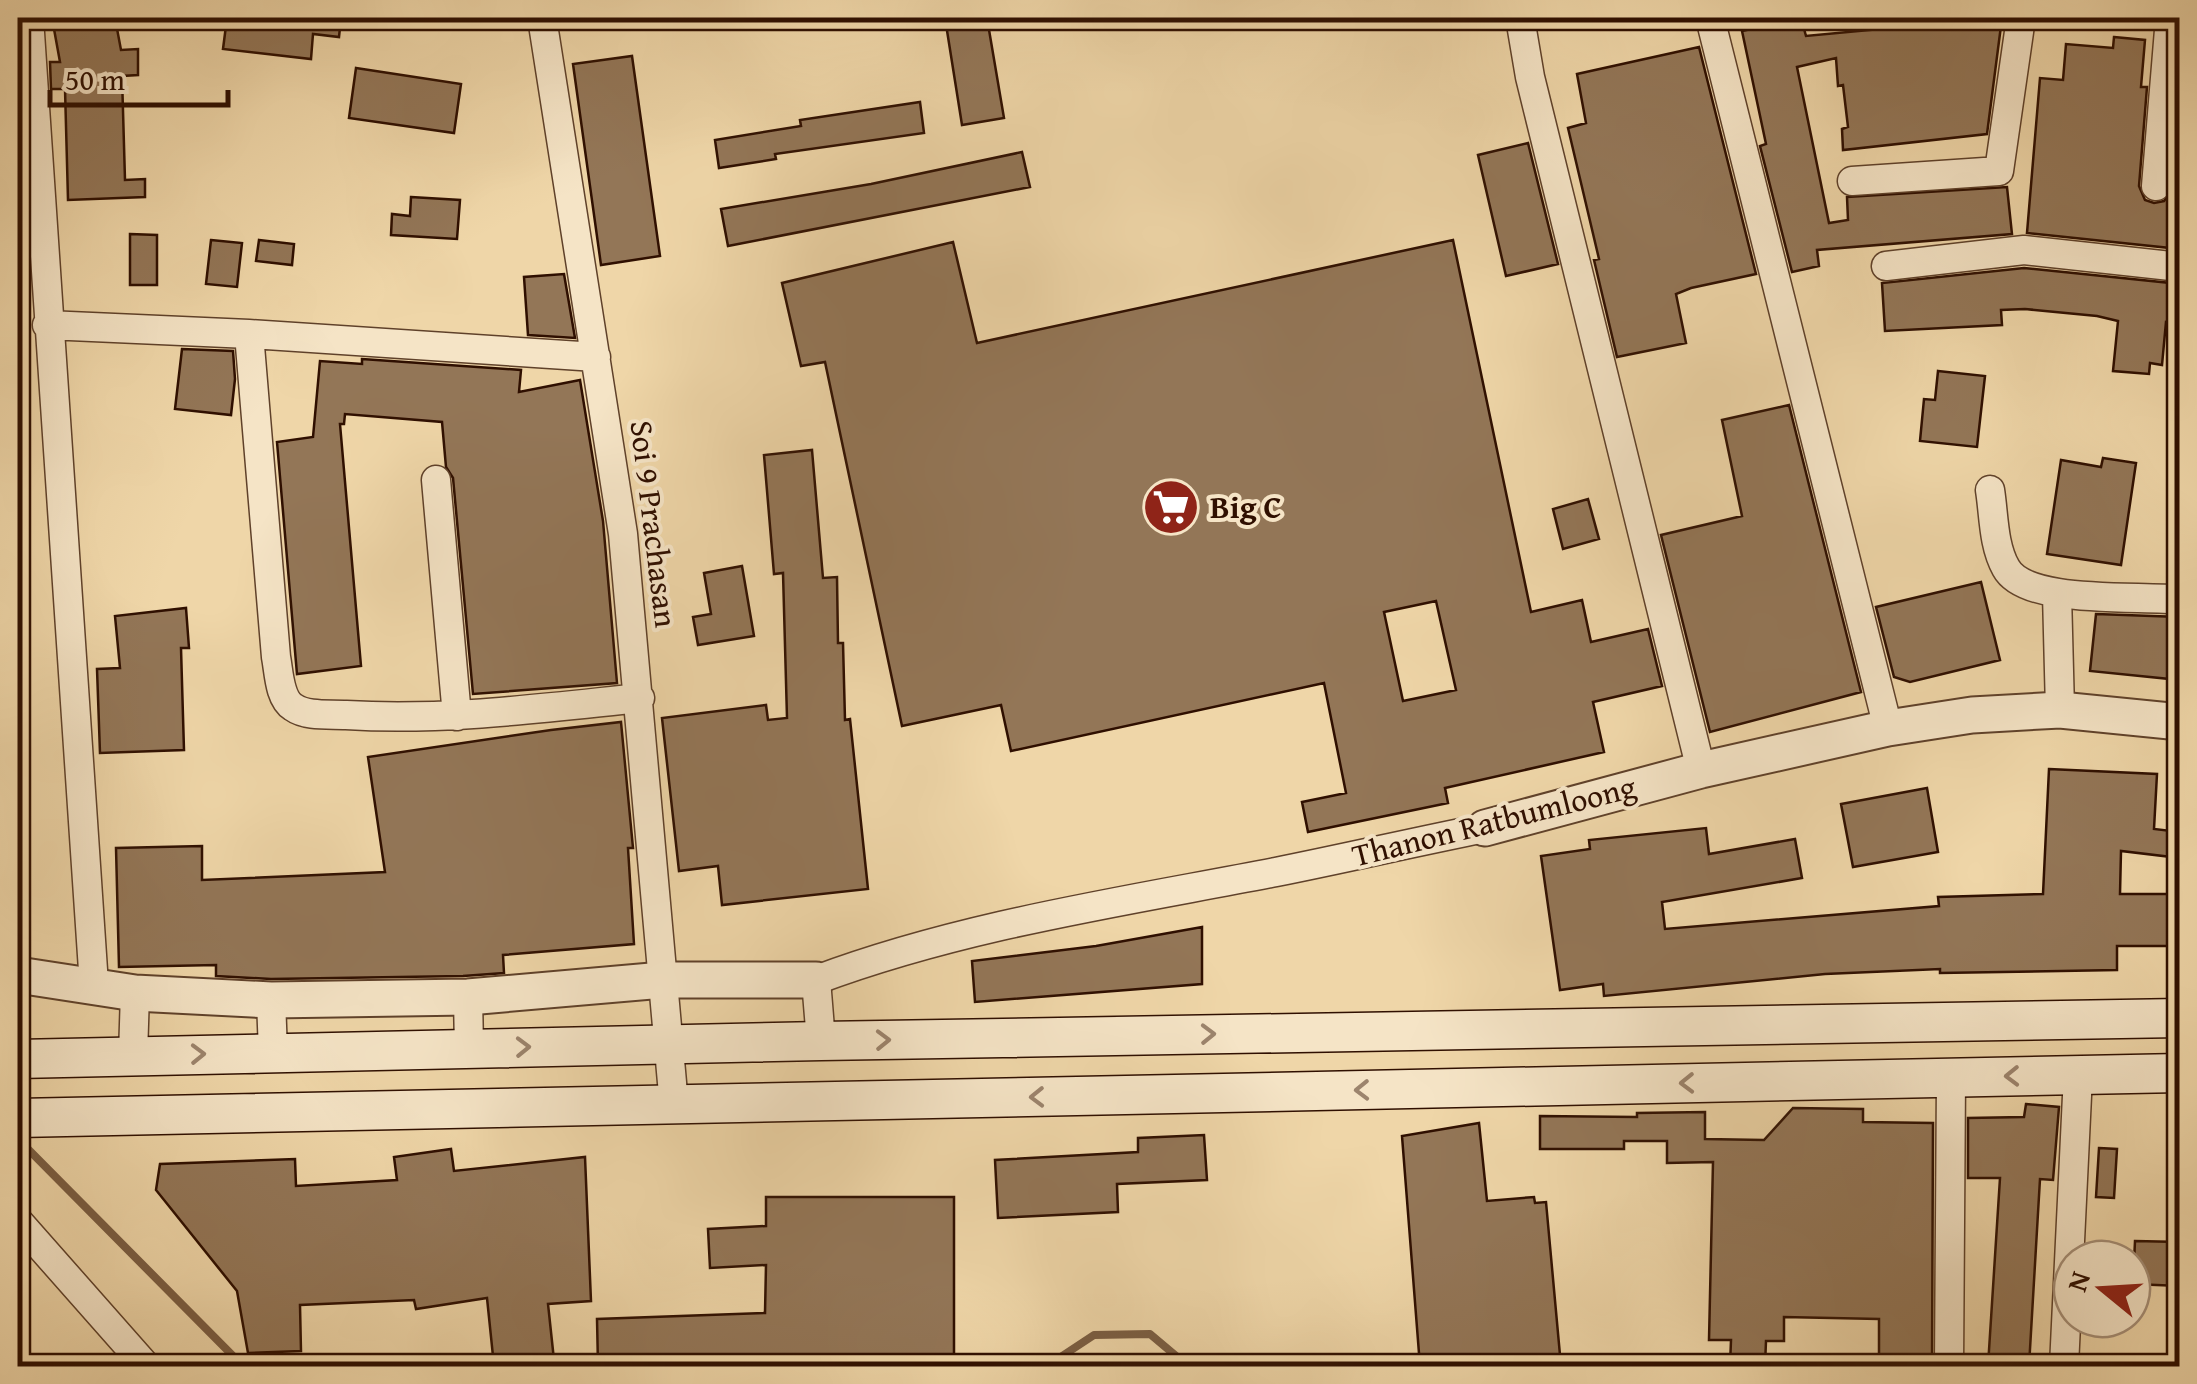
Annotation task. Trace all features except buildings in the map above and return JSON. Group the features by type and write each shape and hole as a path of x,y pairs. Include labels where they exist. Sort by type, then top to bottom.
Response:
{"main road":[{"path":"18,1059 2180,1018"},
{"path":"18,1118 2180,1073"}],"street":[{"path":"29,18 94,985"},
{"name":"Soi 9 Prachasan","path":"542,18 623,534 674,1104"},
{"path":"1520,18 1530,77 1701,770"},
{"path":"1710,18 1888,728"},
{"path":"1852,181 2000,171 2021,18"},
{"path":"2156,186 2174,18"},
{"path":"1886,266 2024,250 2180,267"},
{"path":"47,325 249,334 596,358"},
{"path":"249,334 276,657 284,697 292,707 307,713 457,716 640,698"},
{"path":"436,480 457,716"},
{"path":"1990,490 2004,565 2012,577 2030,588 2057,594 2180,600"},
{"path":"2057,594 2060,710"},
{"name":"Thanon Ratbumloong","path":"816,980 886,954 1114,901 1485,828 1701,770 1888,728 1972,715 2060,710 2180,722"},
{"path":"18,976 135,992 271,1000 468,997 663,980 816,980 821,1041"},
{"path":"117,1056 135,992"},
{"path":"468,997 469,1048"},
{"path":"271,1000 273,1052"},
{"path":"2064,1366 2078,1075"},
{"path":"1949,1366 1951,1078"},
{"path":"18,1221 146,1366"}],"waterway":[{"path":"18,1139 243,1366"},
{"path":"1047,1366 1094,1335 1150,1334 1188,1366"}],"place":[{"name":"Big C","path":"1171,507"}]}
